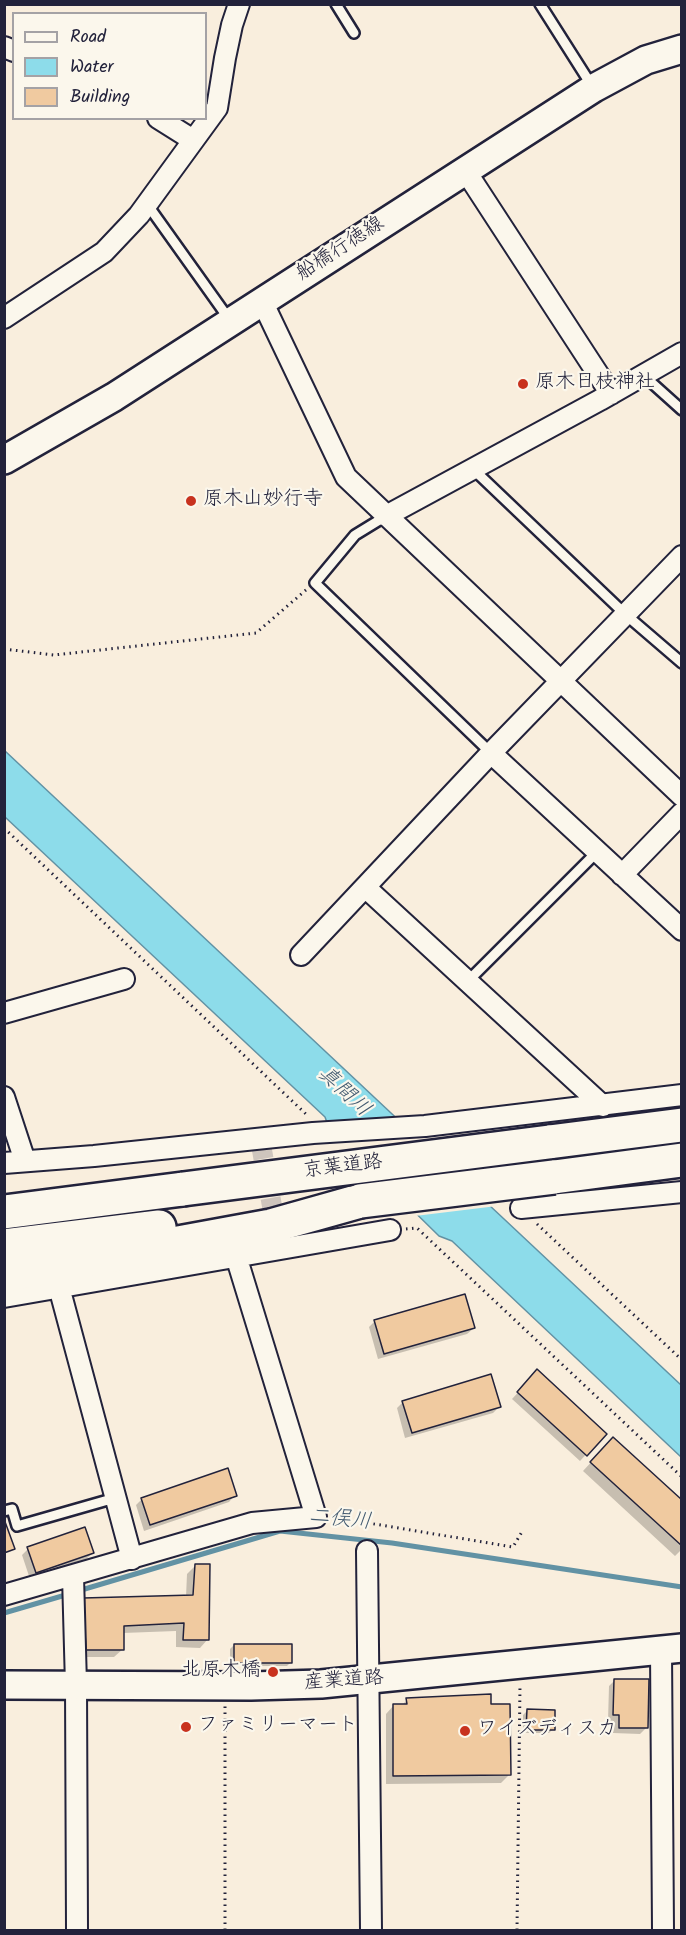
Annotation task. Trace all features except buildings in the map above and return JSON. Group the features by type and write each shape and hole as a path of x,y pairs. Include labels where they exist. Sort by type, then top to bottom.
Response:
{"highway":[{"name":"京葉道路","path":"4,1212 681,1125"},
{"name":"京葉道路","path":"4,1246 681,1160"},
{"path":"4,1191 112,1184 183,1189"},
{"path":"4,1275 271,1226 360,1201"}],"main road":[{"name":"船橋行徳線","path":"4,460 114,397 594,88 646,60 681,49"},
{"name":"産業道路","path":"4,1685 321,1684 671,1650"}],"street":[{"path":"4,318 104,252 147,204 217,108 230,36 239,4"},
{"path":"161,120 193,140"},
{"path":"465,170 611,394"},
{"path":"262,302 346,477 681,796"},
{"path":"386,516 611,394 681,353"},
{"path":"301,955 681,556"},
{"path":"491,753 681,930"},
{"path":"622,875 681,813"},
{"path":"365,887 603,1106"},
{"path":"4,1014 124,979"},
{"path":"4,1163 312,1133 425,1126 681,1095"},
{"path":"4,1097 25,1161"},
{"path":"521,1208 681,1192"},
{"path":"4,1298 390,1230"},
{"path":"4,1595 252,1523 316,1516 236,1256"},
{"path":"59,1287 132,1559"},
{"path":"368,1551 371,1930"},
{"path":"73,1576 77,1930"},
{"path":"663,1930 671,1650"}],"lane":[{"path":"336,4 354,33"},
{"path":"540,4 594,88"},
{"path":"147,204 231,322"},
{"path":"644,375 681,410"},
{"path":"473,469 625,614 681,663"},
{"path":"386,516 354,535 315,583 491,753"},
{"path":"468,981 597,852"},
{"path":"4,1512 12,1509 17,1526 115,1498"}],"path":[{"path":"4,649 54,655 256,633 315,583"},
{"path":"4,828 309,1116 312,1133"},
{"path":"521,1208 681,1360"},
{"path":"390,1230 417,1228 681,1477"},
{"path":"316,1516 328,1516 513,1546 523,1530"},
{"path":"518,1930 520,1665"},
{"path":"225,1686 225,1930"}],"water":[{"name":"真間川","path":"4,750 681,1385 681,1457 452,1241 439,1236 329,1128 325,1117 5,817"}],"pier":[{"path":"418,1132 497,1206 415,1216 339,1142"}],"waterway":[{"name":"二俣川","path":"78,1591 280,1531 392,1543 682,1587"},
{"name":"二俣川","path":"4,1613 69,1594"}],"tunnel":[{"path":"260,1139 277,1234"}],"place":[{"name":"原木日枝神社","path":"523,384"},
{"name":"原木山妙行寺","path":"191,501"},
{"name":"北原木橋","path":"273,1672"},
{"name":"ファミリーマート","path":"186,1727"},
{"name":"ワイズディスカ","path":"465,1731"}]}
